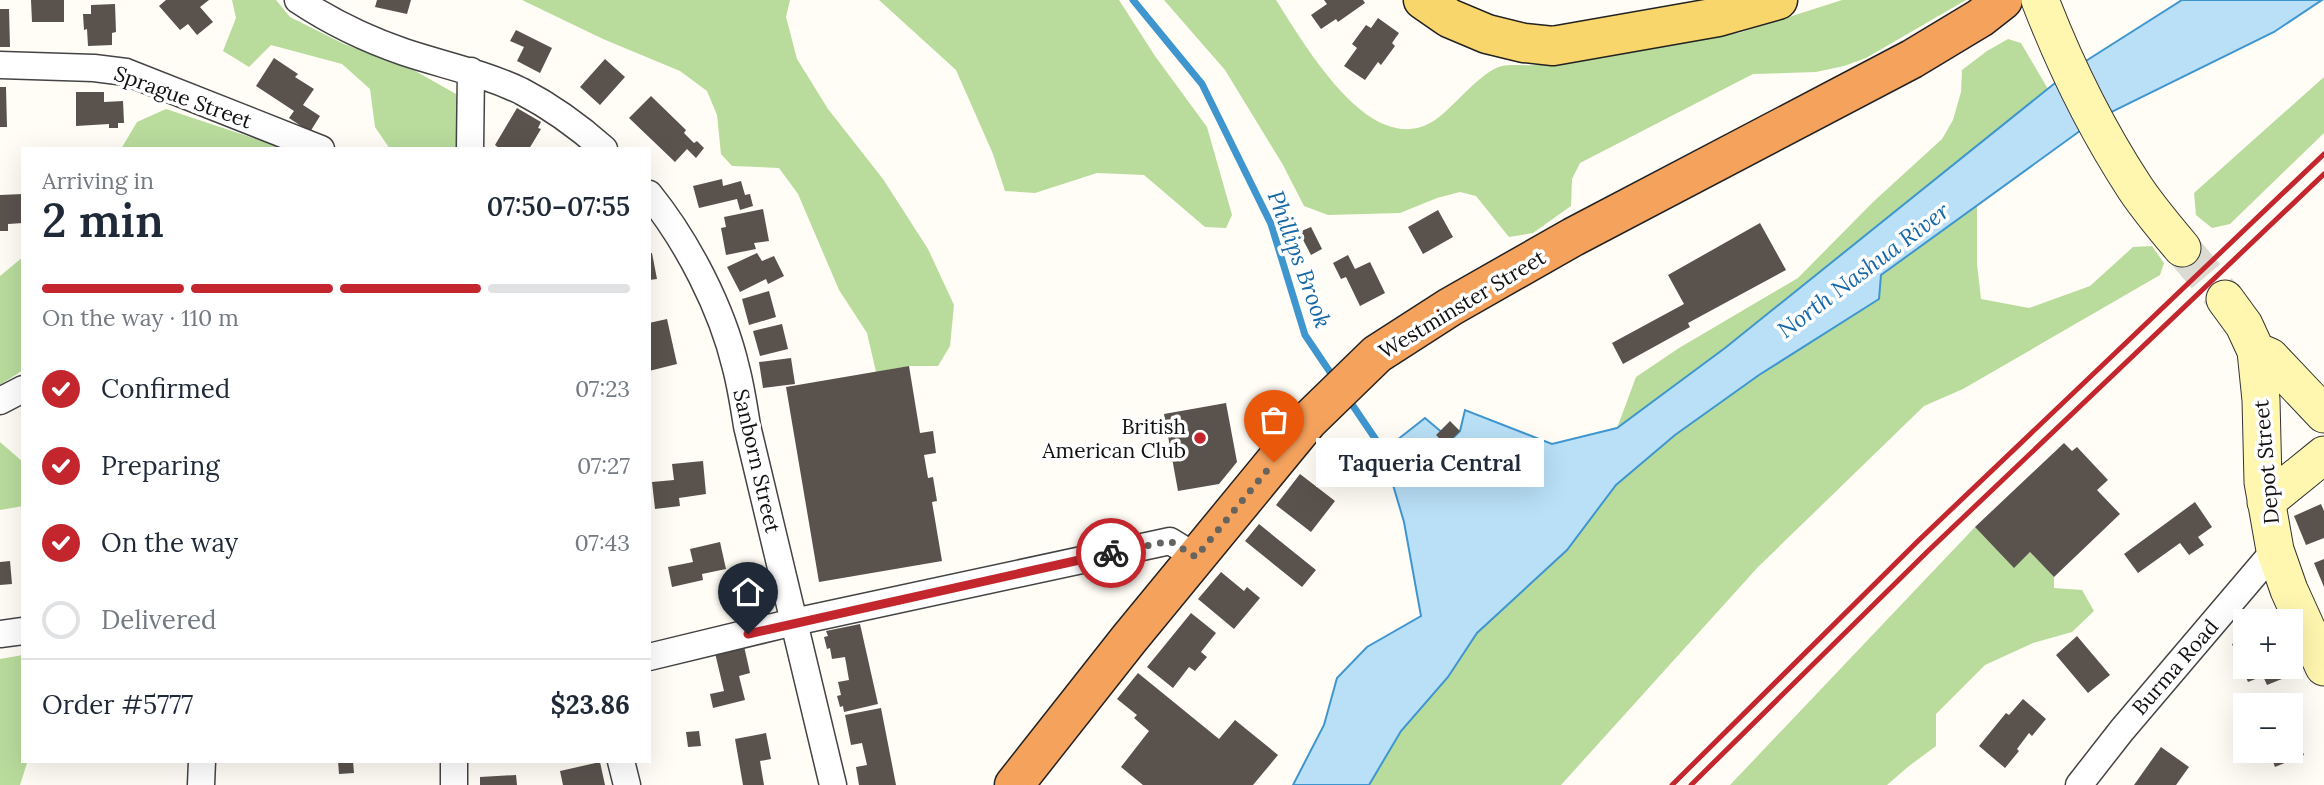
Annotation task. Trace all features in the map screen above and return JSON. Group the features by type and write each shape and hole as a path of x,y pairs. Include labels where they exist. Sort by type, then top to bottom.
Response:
{"highway":[{"name":"Westminster Street","path":"1014,785 1309,420 1377,354 1450,307 1583,231 1912,59 1980,18 2003,0"}],"main road":[{"path":"1423,0 1449,18 1487,34 1524,43 1553,46 1718,17 1778,0"},
{"path":"2040,0 2066,62 2104,136 2136,190 2182,248"},
{"name":"Depot Street","path":"2225,299 2244,325 2256,351 2266,502 2275,550 2289,590 2324,667"},
{"path":"2256,351 2270,357 2324,414"},
{"path":"2266,502 2324,455"}],"street":[{"path":"298,0 339,26 377,42 471,71 520,91 565,116 602,147"},
{"name":"Sprague Street","path":"0,65 94,68 126,72 316,147"},
{"path":"470,147 471,71"},
{"name":"Sanborn Street","path":"651,197 685,247 723,325 736,367 747,426 833,785"},
{"path":"0,401 21,390"},
{"path":"651,657 794,622 1170,541 1196,557"},
{"name":"Burma Road","path":"2079,785 2122,730 2275,550"},
{"path":"0,634 21,631"},
{"path":"201,785 202,763"},
{"path":"454,763 454,785"},
{"path":"622,763 627,785"}],"green space":[{"path":"232,0 276,0 290,17 344,44 410,68 456,94 460,120 457,147 389,147 375,127 370,89 342,64 271,45 249,67 223,51 236,18"},
{"path":"522,0 790,0 786,17 797,59 828,109 883,179 928,249 954,305 950,346 938,366 909,366 876,372 867,333 839,290 798,194 779,168 732,166 721,154 717,115 707,91 680,71 603,39"},
{"path":"879,0 1119,0 1155,56 1207,127 1232,215 1226,228 1205,227 1144,175 1097,173 1035,193 1005,191 993,154 956,70"},
{"path":"1164,0 1276,0 1304,43 1342,92 1364,112 1387,125 1411,129 1435,120 1486,74 1502,66 1535,65 1739,33 1842,0 1966,0 1866,58 1844,66 1816,72 1753,74 1580,163 1572,179 1571,206 1533,233 1509,237 1476,196 1460,192 1400,213 1328,215 1304,206 1283,165 1225,70"},
{"path":"2008,39 2021,43 2048,89 1725,348 1617,428 1636,377 1679,348 1798,278 1873,202 1942,139 1953,120 1961,92 1962,70"},
{"path":"2324,77 2324,133 2230,224 2212,228 2196,215 2194,193"},
{"path":"166,109 280,147 122,147 137,122"},
{"path":"1977,205 1977,264 1981,299 2029,308 2090,286 2133,247 2152,246 2164,263 2160,275 1963,389 1924,406 1758,567 1561,785 1369,785 1401,731 1448,677 1477,633 1567,550 1616,485 1675,435 1759,375 1879,299 1881,275"},
{"path":"21,259 21,371 0,385 0,276"},
{"path":"0,442 21,460 21,506 0,510"},
{"path":"1975,527 2014,567 2030,552 2054,577 2054,588 2082,590 2094,611 2072,632 2033,643 1985,665 1936,714 1936,746 1887,785 1730,785"},
{"path":"21,655 21,763 27,763 20,785 0,785 0,659"}],"water":[{"name":"North Nashua River","path":"2182,0 2322,0 2274,32 2095,120 1881,275 1879,299 1759,375 1675,435 1616,485 1567,550 1477,633 1448,677 1401,731 1369,785 1293,785 1324,725 1337,678 1367,647 1421,616 1404,522 1383,451 1425,418 1458,446 1452,439 1460,431 1465,410 1552,444 1617,428 1725,348 2070,71"}],"building":[{"path":"31,0 64,0 64,22 32,22"},
{"path":"166,0 209,0 200,7 213,22 197,35 188,24 180,30 159,6"},
{"path":"377,0 411,0 407,14 375,7"},
{"path":"1324,0 1363,0 1365,3 1338,22 1336,19 1321,29 1311,15 1327,4"},
{"path":"115,4 116,32 112,33 112,45 88,46 83,14 91,14 91,5"},
{"path":"0,9 9,9 10,47 0,47"},
{"path":"1378,18 1399,33 1392,43 1395,46 1381,65 1378,62 1365,80 1344,66 1357,48 1352,44 1366,25 1371,28"},
{"path":"516,30 552,48 540,73 517,61 524,47 510,41"},
{"path":"274,58 298,74 295,77 314,89 303,105 320,116 310,132 289,118 294,111 256,86"},
{"path":"605,59 625,77 600,105 580,87"},
{"path":"0,87 6,87 7,127 0,127"},
{"path":"76,92 104,92 104,102 123,101 124,123 118,123 118,128 109,128 109,124 76,126"},
{"path":"651,96 686,130 684,133 694,143 697,141 704,148 696,158 687,149 675,162 629,118"},
{"path":"517,108 541,122 538,128 541,129 530,147 495,145"},
{"path":"722,179 723,186 741,181 745,195 750,194 753,206 740,210 737,199 699,208 693,186"},
{"path":"21,194 21,223 8,224 8,231 0,231 0,195"},
{"path":"763,209 769,241 754,243 756,249 726,255 721,228 726,227 724,217"},
{"path":"1438,210 1453,237 1423,254 1408,227"},
{"path":"1760,223 1786,270 1688,323 1690,327 1623,364 1612,343 1684,304 1668,275"},
{"path":"1311,227 1322,249 1311,255 1299,232"},
{"path":"651,253 652,253 657,279 651,280"},
{"path":"757,253 762,261 774,256 784,276 768,284 766,279 740,292 727,267"},
{"path":"1348,255 1355,269 1370,262 1385,293 1360,306 1346,277 1341,279 1333,263"},
{"path":"769,291 776,317 749,325 742,299"},
{"path":"667,319 677,364 651,370 651,323"},
{"path":"782,324 788,349 760,356 753,331"},
{"path":"791,358 795,384 763,388 759,362"},
{"path":"909,366 920,433 933,431 936,453 924,455 928,478 933,477 937,501 932,502 942,561 819,582 786,387"},
{"name":"British American Club","path":"1226,403 1237,462 1219,484 1178,491 1164,414"},
{"path":"1450,421 1460,431 1446,445 1436,435"},
{"path":"2064,443 2072,451 2077,447 2108,480 2097,490 2120,514 2054,577 2030,552 2014,568 1975,527"},
{"path":"703,461 706,494 679,498 680,506 655,509 652,482 674,480 672,464"},
{"path":"1300,474 1335,501 1311,532 1276,505"},
{"path":"2195,502 2212,527 2198,537 2204,545 2189,555 2180,543 2138,573 2124,554"},
{"path":"2321,504 2324,511 2324,538 2306,545 2294,516"},
{"path":"1259,524 1316,570 1302,587 1245,541"},
{"path":"720,542 726,569 702,574 703,580 672,587 668,567 693,562 690,549"},
{"path":"2324,559 2324,587 2314,563"},
{"path":"10,561 12,584 0,585 0,562"},
{"path":"1221,572 1244,591 1247,587 1260,598 1234,629 1198,599"},
{"path":"1191,613 1216,633 1201,652 1207,657 1195,671 1189,667 1173,688 1147,667"},
{"path":"860,624 878,704 844,712 837,696 841,695 838,682 849,680 845,657 832,659 824,637 828,636 826,631"},
{"path":"2077,636 2110,675 2088,693 2056,655"},
{"path":"744,646 750,673 739,676 745,700 713,708 710,694 724,691 715,653"},
{"path":"1138,673 1219,739 1235,720 1278,755 1253,785 1143,785 1121,767 1149,731 1134,718 1137,715 1117,699"},
{"path":"2264,679 2282,679 2267,685"},
{"path":"2023,699 2046,719 2032,736 2029,733 2005,768 1979,746 2006,713 2009,715"},
{"path":"881,708 896,785 859,785 856,767 867,765 862,743 851,745 845,715"},
{"path":"699,731 701,746 688,747 686,732"},
{"path":"766,733 771,759 760,761 764,785 743,785 735,739"},
{"path":"2161,747 2189,767 2176,785 2134,785"},
{"path":"338,763 353,763 354,773 339,774"},
{"path":"600,763 605,785 563,785 560,771"},
{"path":"516,775 517,785 480,785 480,777"}],"waterway":[{"name":"Phillips Brook","path":"1133,0 1202,84 1271,224 1305,335 1334,378"},
{"name":"Phillips Brook","path":"1347,397 1387,456"}],"tunnel":[{"path":"2182,248 2225,299"}],"railway":[{"path":"1672,785 1918,541 2324,154"},
{"path":"1691,785 1927,552 2324,174"}],"way so far":[{"path":"1111,553 1170,541 1196,557 1274,462"}],"place":[{"name":"British American Club","path":"1200,438"},
{"name":"Taqueria Central","path":"1274,462"}],"route":[{"path":"748,634 1111,553"}]}
